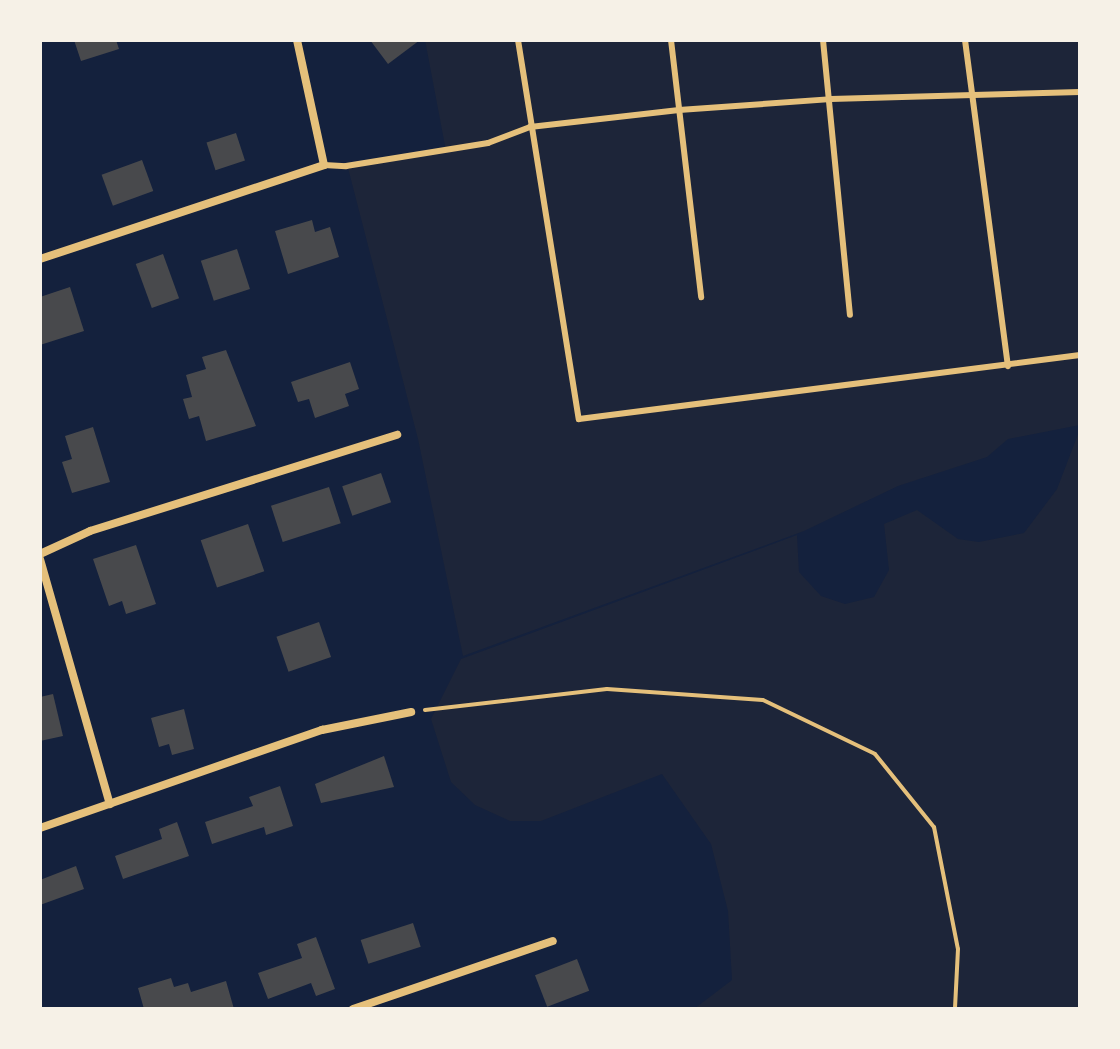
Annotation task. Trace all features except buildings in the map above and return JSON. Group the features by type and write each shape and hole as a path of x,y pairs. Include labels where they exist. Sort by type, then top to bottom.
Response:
{"street":[{"path":"40,259 324,165 297,40"},
{"path":"110,804 40,556 90,531 397,435"},
{"path":"40,828 322,730 411,712"},
{"path":"353,1009 553,941"}],"lane":[{"path":"518,40 579,419 1080,355"},
{"path":"671,40 701,297"},
{"path":"823,40 850,315"},
{"path":"965,40 1008,366"},
{"path":"324,165 346,166 488,143 530,127 679,110 831,99 1080,92"}],"path":[{"path":"411,712 607,689 763,700 875,754 934,827 958,949 955,1009"}],"shaded area":[{"path":"425,40 1080,40 1080,425 1008,439 987,457 898,486 804,531 463,656 418,439 348,168 446,151"},
{"path":"1080,429 1080,1009 694,1009 732,980 728,911 711,844 662,774 541,821 510,821 475,805 451,782 431,719 461,659 797,535 799,572 821,596 845,604 874,597 889,570 884,524 917,510 958,539 979,542 1024,533 1057,489"}]}
